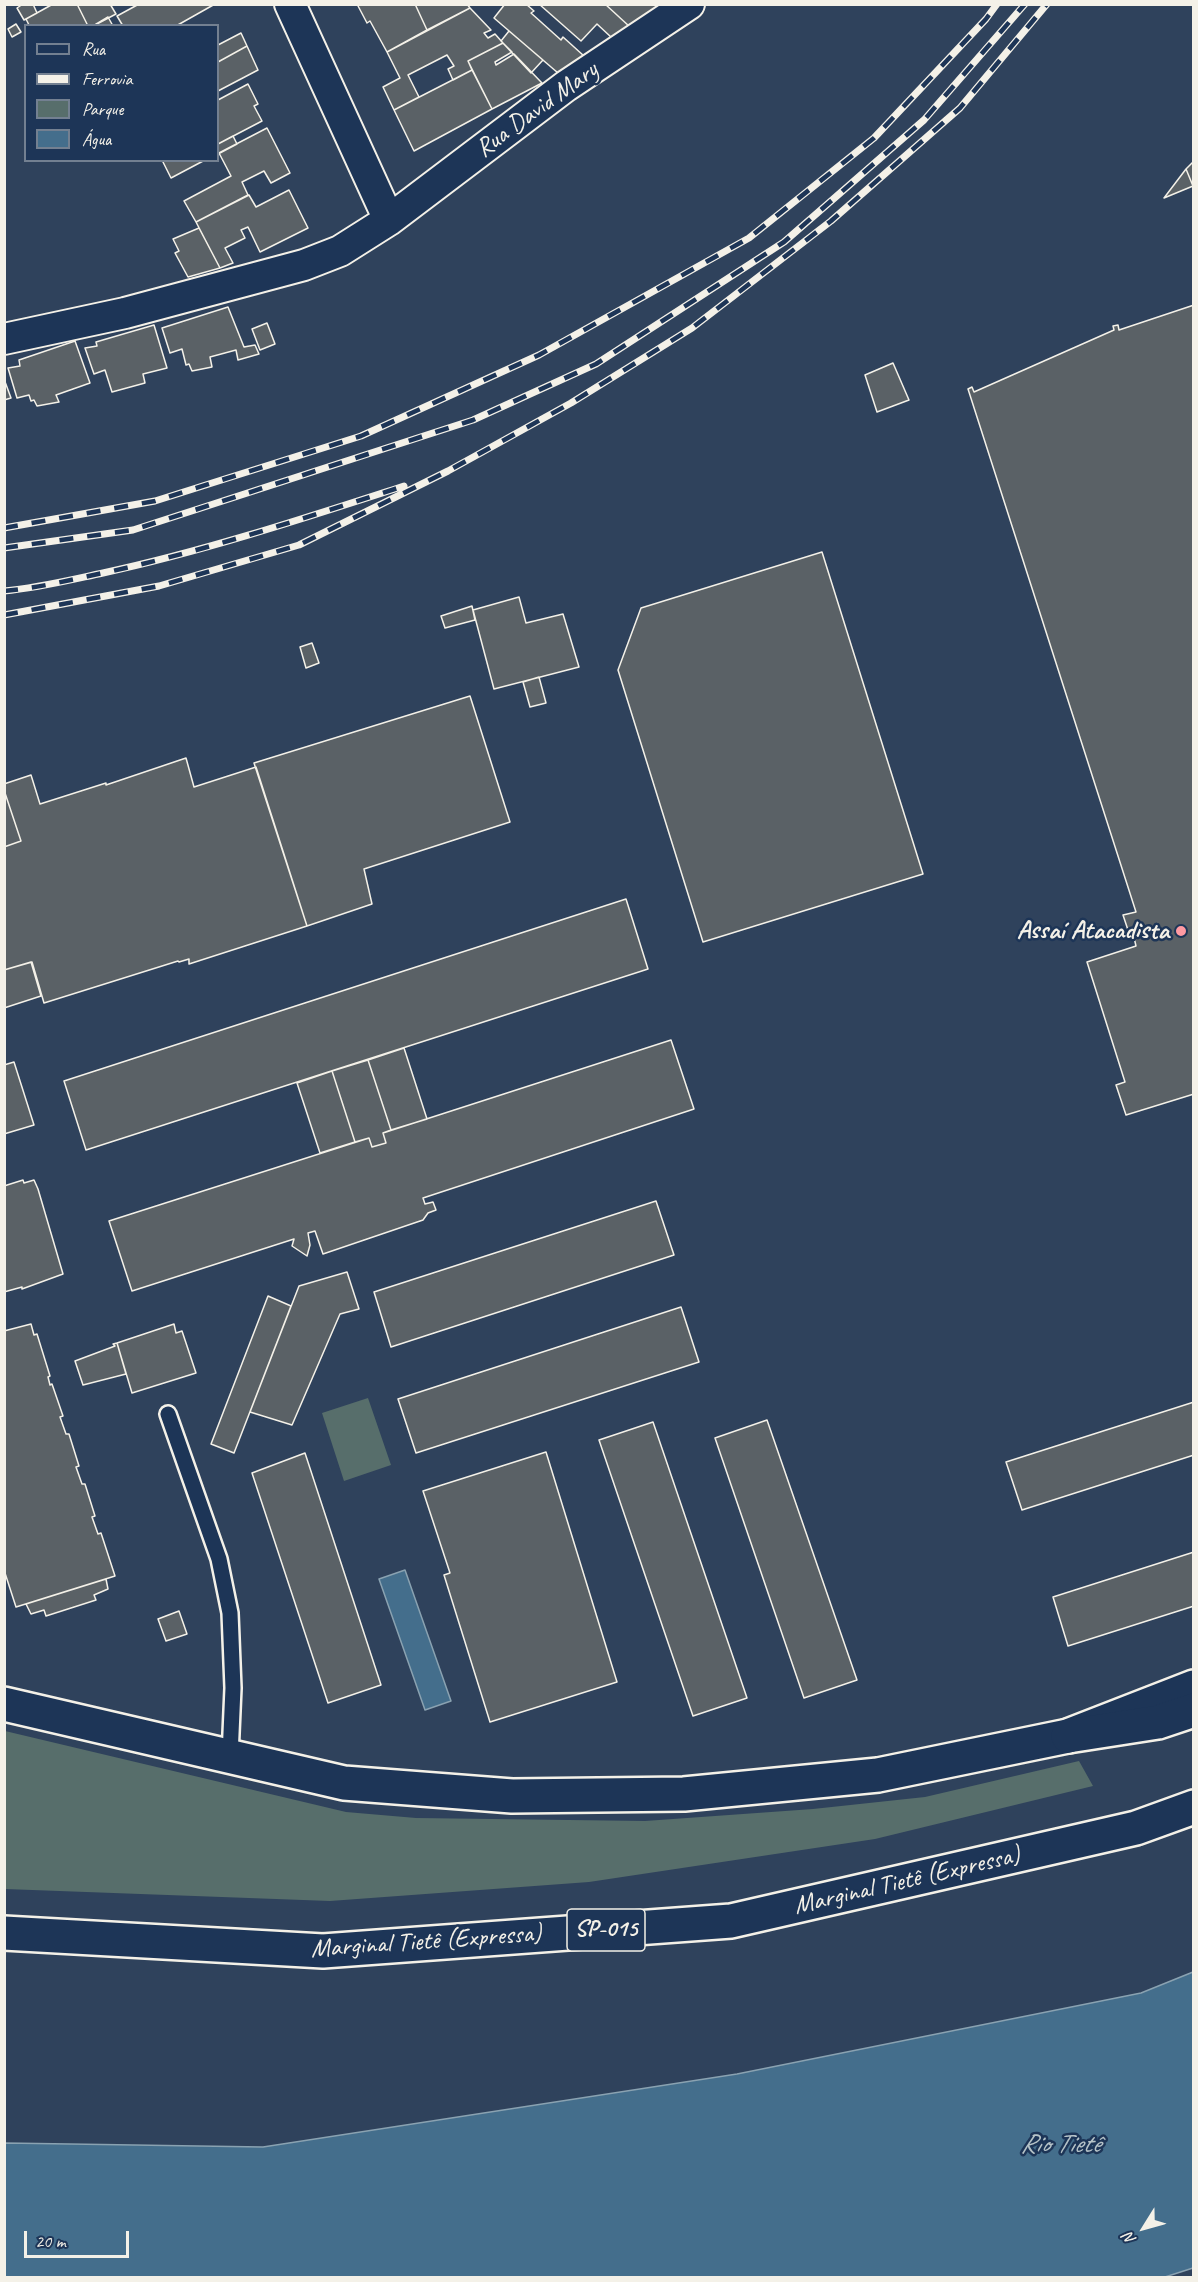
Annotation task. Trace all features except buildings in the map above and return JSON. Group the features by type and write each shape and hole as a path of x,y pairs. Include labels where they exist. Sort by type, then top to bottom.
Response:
{"highway":[{"path":"1068,1736 1194,1687"},
{"path":"4,1704 344,1783 512,1796 684,1794 878,1775 1068,1736 1158,1722 1194,1710"},
{"name":"Marginal Tietê (Expressa)","path":"4,1933 323,1951 731,1921 1136,1828 1194,1807"}],"street":[{"name":"Rua David Mary","path":"4,339 125,314 304,265 340,251 389,220 566,86 689,4"},
{"path":"297,8 389,220"}],"lane":[{"path":"168,1414 219,1559 230,1613 233,1688 230,1756"}],"green space":[{"path":"368,1398 391,1465 344,1481 322,1413"},
{"path":"5,1731 346,1812 416,1818 645,1821 813,1809 925,1797 1079,1761 1093,1786 875,1839 589,1882 330,1901 5,1889"}],"water":[{"path":"405,1570 451,1701 425,1710 379,1579"},
{"name":"Rio Tietê","path":"1193,1972 1193,2268 1165,2277 5,2277 5,2143 263,2147 737,2074 1141,1993"}],"railway":[{"path":"4,528 155,501 361,436 539,355 749,238 874,138 986,19 997,4"},
{"path":"4,548 133,530 473,420 596,364 784,242 924,120 1025,4"},
{"path":"4,615 159,586 299,545 448,471 571,403 692,328 831,221 960,108 1047,4"},
{"path":"4,591 66,581 179,555 404,486"}],"place":[{"name":"Assaí Atacadista","path":"1181,931"}]}
